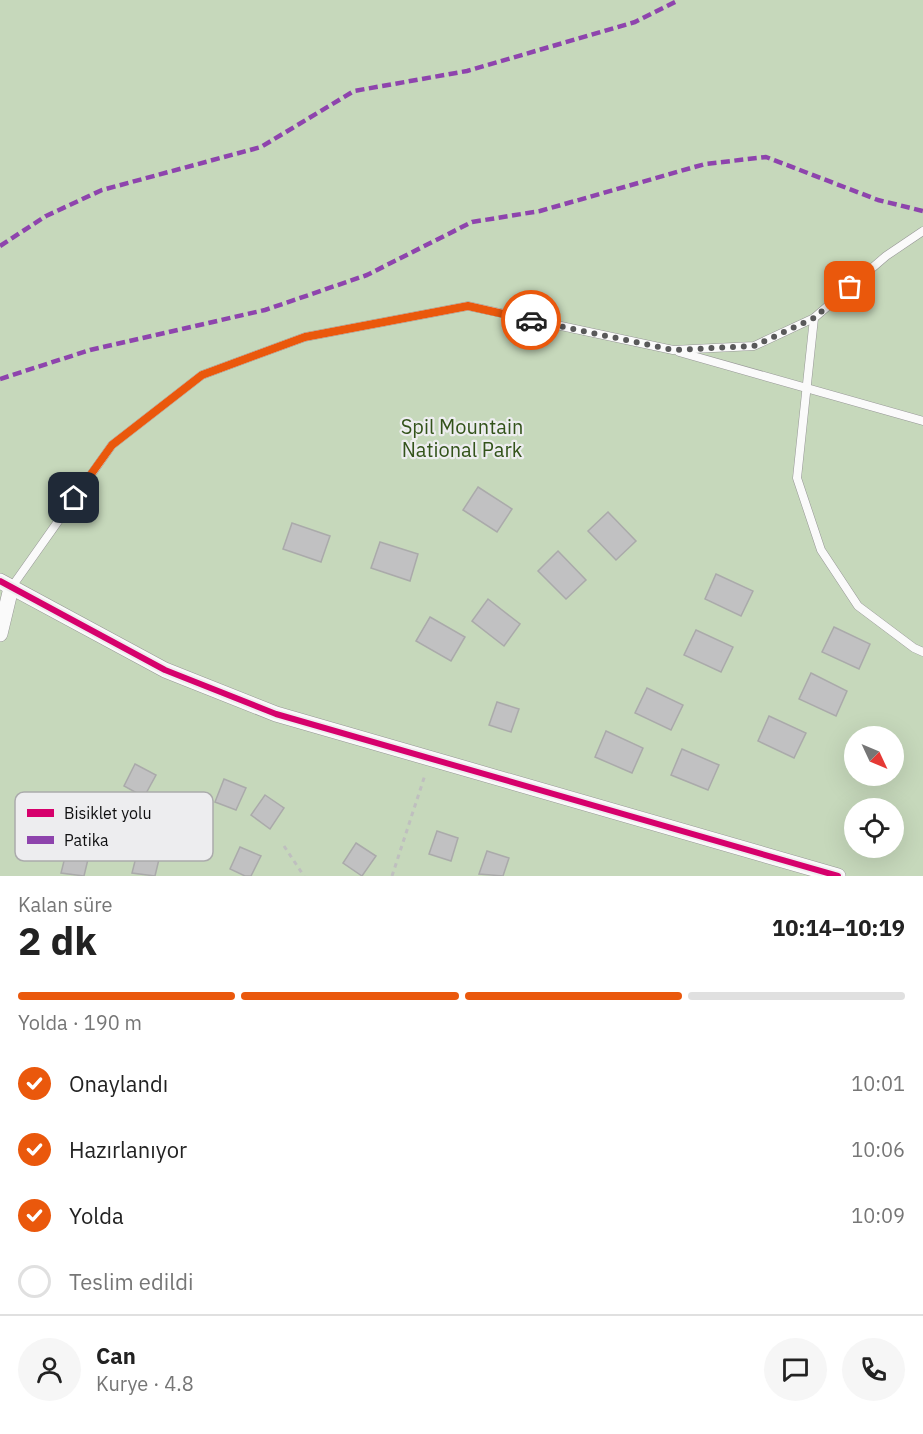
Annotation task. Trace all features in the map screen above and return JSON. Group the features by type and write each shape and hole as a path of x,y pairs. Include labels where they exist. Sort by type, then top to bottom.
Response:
{"street":[{"path":"0,634 5,584 165,670 276,714 838,876"}],"lane":[{"path":"673,350 754,346 814,318 886,256 923,231"},
{"path":"5,584 112,445 202,375 305,337 468,306 673,350 923,421"},
{"path":"814,318 797,478 821,550 858,606 914,648 923,652"}],"path":[{"path":"392,876 430,759"},
{"path":"284,846 304,876"}],"green space":[{"name":"Spil Mountain National Park","path":"0,0 923,0 923,876 0,876"}],"building":[{"path":"478,487 512,509 497,532 463,510"},
{"path":"608,512 636,541 616,560 588,531"},
{"path":"292,523 330,536 321,562 283,549"},
{"path":"380,542 418,554 410,581 371,568"},
{"path":"558,551 586,580 566,599 538,571"},
{"path":"716,574 753,591 741,616 705,599"},
{"path":"488,599 520,624 504,646 472,621"},
{"path":"430,617 465,637 451,661 416,641"},
{"path":"834,627 870,644 859,669 822,652"},
{"path":"696,630 733,647 721,672 684,655"},
{"path":"811,673 847,691 836,716 799,699"},
{"path":"647,688 683,705 671,730 635,713"},
{"path":"497,702 519,709 511,732 489,725"},
{"path":"769,716 806,733 794,758 758,741"},
{"path":"606,731 643,748 632,773 595,757"},
{"path":"682,749 719,765 708,790 671,775"},
{"path":"135,764 156,775 147,792 135,792 124,786"},
{"path":"224,779 246,788 236,810 215,802"},
{"path":"265,795 284,808 270,829 251,815"},
{"path":"437,831 458,838 451,861 429,854"},
{"path":"356,843 376,856 362,876 343,863"},
{"path":"240,847 261,856 251,876 245,876 230,869"},
{"path":"487,851 509,858 503,876 479,874"},
{"path":"64,861 88,861 84,876 61,873"},
{"path":"135,861 159,861 155,876 132,873"}],"marked path":[{"path":"0,246 46,216 102,190 261,147 354,91 467,71 635,22 679,0"},
{"path":"0,379 90,350 265,310 367,275 472,222 540,211 705,164 766,157 878,200 923,211"}],"cycle path":[{"path":"0,581 165,670 276,714 838,876"}],"way so far":[{"path":"531,320 673,350 754,346 814,318 850,287"}],"route":[{"path":"74,498 112,445 202,375 305,337 468,306 531,320"}]}
